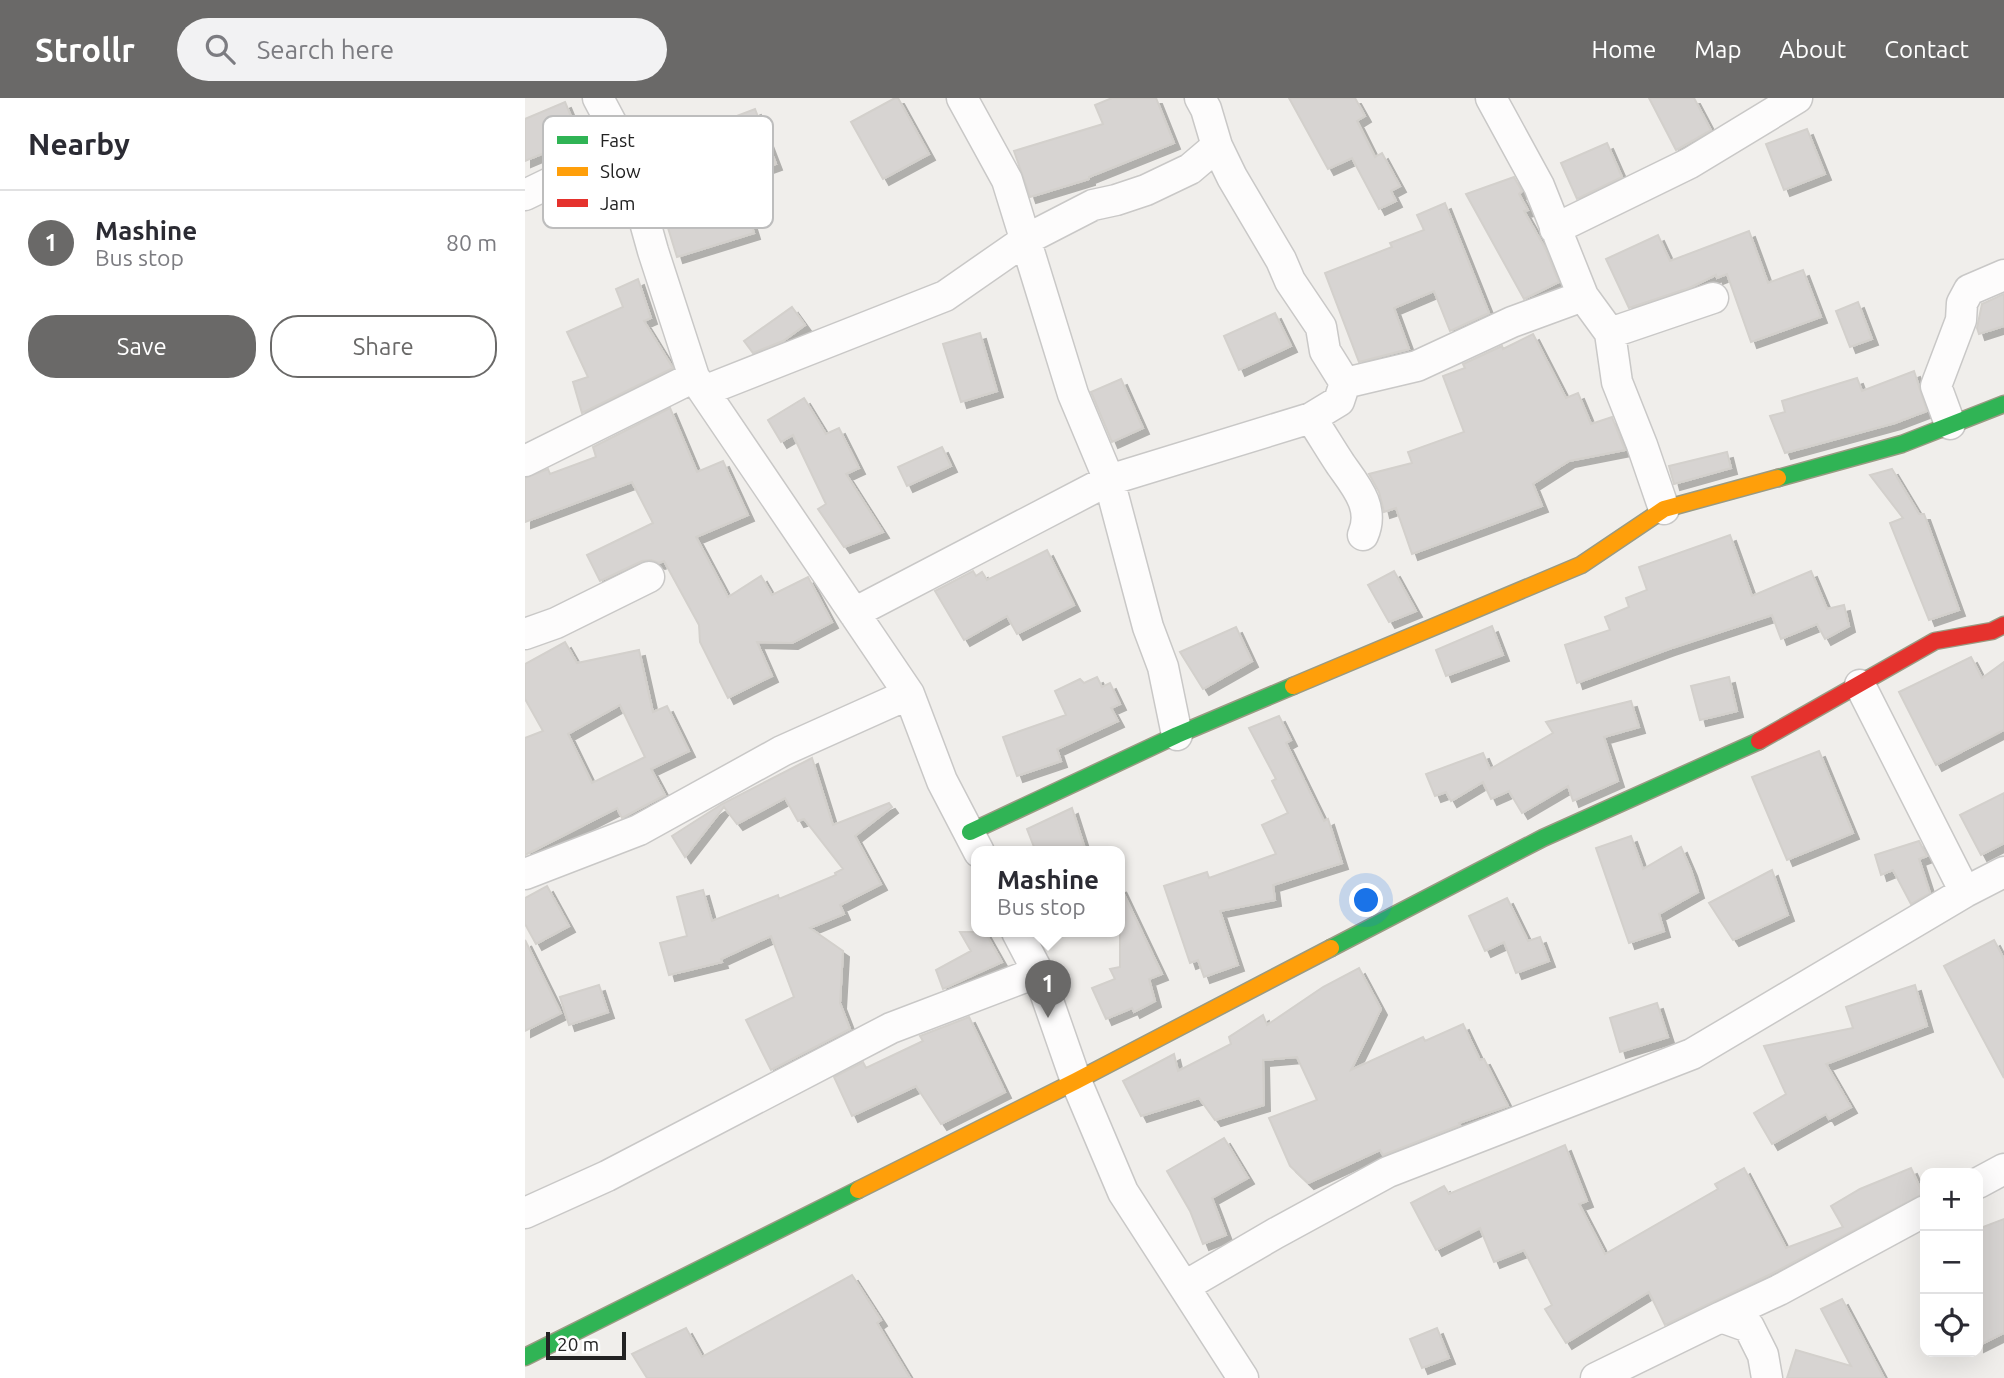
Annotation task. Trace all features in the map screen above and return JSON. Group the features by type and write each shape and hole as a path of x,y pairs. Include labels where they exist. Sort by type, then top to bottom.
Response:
{"street":[{"path":"598,98 608,116"},
{"path":"962,98 1007,180 1073,394 1109,480 1148,627 1163,667 1177,735"},
{"path":"1200,98 1206,108 1216,146 1231,177 1275,249 1290,281 1321,327 1325,351 1345,383"},
{"path":"1491,98 1539,186 1583,296 1610,333 1617,383 1664,509"},
{"path":"1555,229 1689,163 1797,98"},
{"path":"525,461 699,384 945,296 1027,239 1093,205 1146,190 1190,169 1216,146"},
{"path":"525,195 543,186"},
{"path":"647,228 699,384 909,694 942,780 974,842 1177,735 1581,565 1664,509 1902,444 2004,404"},
{"path":"1950,424 1936,386 1961,320 1962,303 1969,290 2004,275"},
{"path":"1345,383 1416,366 1512,322 1583,296"},
{"path":"1610,333 1713,298"},
{"path":"855,613 1109,480 1311,418 1339,401 1345,383"},
{"path":"1311,418 1357,485 1365,503 1369,523 1363,535"},
{"path":"525,634 556,623 649,577"},
{"path":"525,1357 1076,1081 1543,838 1743,750 1935,641 1992,631 2004,625"},
{"path":"1860,685 1965,892"},
{"path":"525,874 639,830 782,751 909,694"},
{"path":"1185,1286 1388,1172 1692,1054 1965,892 2004,872"},
{"path":"1020,937 1038,972 1076,1081 1123,1192 1243,1378"},
{"path":"525,1213 607,1176 891,1028 1038,972"},
{"path":"1983,1180 2004,1168"},
{"path":"1596,1378 1790,1284 1920,1214"},
{"path":"1721,1317 1749,1327 1763,1354 1767,1378"}],"building":[{"path":"898,98 929,154 883,179 851,122"},
{"path":"1112,98 1156,98 1174,143 1089,179 1030,197 1014,151 1103,124 1095,105"},
{"path":"1289,98 1355,98 1365,116 1357,121 1375,157 1382,153 1400,186 1391,191 1396,201 1379,209 1352,158 1328,169"},
{"path":"1649,98 1694,98 1711,130 1676,150"},
{"path":"565,102 571,116 543,116 543,153 525,161 525,119"},
{"path":"755,109 758,116 737,116"},
{"path":"1807,129 1825,174 1784,190 1766,144"},
{"path":"1607,143 1622,177 1577,199 1561,163"},
{"path":"1514,177 1528,210 1524,211 1546,250 1559,282 1524,299 1466,194"},
{"path":"1445,203 1489,313 1450,331 1434,291 1394,308 1409,349 1359,362 1325,273 1392,247 1390,243 1424,230 1417,215"},
{"path":"668,228 752,228 754,233 677,257"},
{"path":"1749,231 1768,283 1803,270 1821,317 1751,342 1727,274 1717,278 1716,275 1689,288 1629,308 1606,259 1658,235 1670,261"},
{"path":"638,279 651,318 644,321 673,368 582,413 573,382 588,377 567,332 623,307 616,289"},
{"path":"2004,294 2004,326 1979,334 1977,328 1982,304"},
{"path":"1858,302 1872,339 1850,347 1836,311"},
{"path":"792,307 805,325 783,341 753,353 744,341"},
{"path":"1275,313 1291,346 1239,370 1224,336"},
{"path":"980,333 997,391 961,402 943,344"},
{"path":"1533,334 1566,398 1578,393 1591,424 1612,417 1625,450 1569,461 1533,484 1542,506 1412,554 1396,508 1384,512 1379,492 1369,474 1412,463 1408,452 1464,432 1443,376 1465,368 1463,364"},
{"path":"1914,371 1927,411 1895,423 1785,453 1770,416 1785,412 1782,401 1857,378 1862,391"},
{"path":"1121,379 1143,428 1112,442 1091,392"},
{"path":"804,398 826,434 839,428 859,468 846,474 883,532 844,547 818,509 826,504 793,435 781,442 768,420"},
{"path":"670,408 697,472 723,461 748,515 696,537 728,597 761,576 772,595 808,577 832,622 792,643 757,642 772,676 728,698 700,642 699,625 664,561 642,561 600,581 587,555 653,523 632,482 525,522 525,478 548,469 550,474 596,457 593,447"},
{"path":"942,447 951,466 907,486 898,467"},
{"path":"1727,452 1731,468 1674,484 1669,466"},
{"path":"1892,469 1919,514 1924,514 1959,610 1929,620 1890,523 1903,518 1870,475"},
{"path":"1730,535 1752,596 1811,571 1827,609 1844,605 1849,626 1825,639 1817,624 1781,639 1772,615 1577,683 1565,645 1610,630 1605,617 1629,607 1626,598 1647,590 1639,567"},
{"path":"1047,550 1074,605 1017,634 1007,616 964,640 935,591 973,571 976,576 982,572 987,580"},
{"path":"1394,571 1416,611 1389,622 1368,585"},
{"path":"1492,626 1503,655 1446,676 1436,650"},
{"path":"1236,627 1252,661 1203,689 1180,652"},
{"path":"565,642 577,663 639,650 653,712 667,706 689,751 651,769 665,795 622,818 617,808 525,855 525,738 543,731 525,699 525,664","holes":["620,705 645,757 592,783 568,734"]},
{"path":"1971,657 1982,678 2004,662 2004,730 1936,765 1899,692"},
{"path":"1097,677 1102,687 1110,683 1120,704 1111,708 1118,721 1057,749 1061,761 1017,776 1003,737 1066,715 1055,691 1080,679 1084,683"},
{"path":"1729,677 1737,711 1700,720 1691,686"},
{"path":"1631,701 1639,727 1604,737 1618,781 1573,801 1568,786 1522,813 1509,791 1491,799 1483,782 1451,801 1446,792 1435,796 1426,774 1483,753 1490,769 1553,733 1546,722"},
{"path":"1279,716 1291,740 1286,743 1324,821 1328,819 1342,863 1273,885 1275,900 1220,911 1238,965 1204,977 1198,960 1190,963 1164,886 1207,872 1209,878 1276,854 1262,825 1288,813 1272,781 1276,779 1249,728"},
{"path":"1819,751 1853,833 1787,860 1752,777"},
{"path":"812,758 833,825 889,803 892,807 855,836 881,884 840,905 844,914 810,928 843,951 840,1003 850,1029 771,1070 746,1020 794,997 771,936 721,959 722,962 669,975 660,943 687,936 677,897 703,890 712,921 778,895 779,899 836,875 835,873 843,869 804,819 798,821 785,798 737,824 724,807 685,857 672,836 722,804"},
{"path":"2004,793 2004,843 1981,855 1960,815"},
{"path":"1072,808 1084,846 1034,846 1027,829"},
{"path":"1631,836 1643,869 1681,847 1698,892 1659,914 1664,931 1629,943 1596,848"},
{"path":"1919,841 1927,856 1919,859 1930,893 1911,904 1893,870 1881,875 1875,855"},
{"path":"1772,870 1788,915 1733,940 1709,903"},
{"path":"547,886 569,926 536,944 525,924 525,898"},
{"path":"1125,896 1162,974 1149,979 1155,1001 1134,1012 1132,1008 1106,1019 1092,988 1115,979 1110,969 1120,967 1120,937 1125,937"},
{"path":"1507,898 1528,941 1540,937 1549,961 1516,973 1504,942 1485,951 1469,916"},
{"path":"960,932 971,932 971,937 988,937 1002,962 943,989 936,970 971,951"},
{"path":"525,940 561,1013 525,1031"},
{"path":"1994,940 2004,959 2004,1078 1944,966"},
{"path":"1359,968 1381,1009 1351,1070 1423,1037 1425,1041 1463,1024 1480,1060 1484,1059 1508,1106 1383,1155 1380,1150 1308,1183 1290,1166 1269,1118 1317,1100 1297,1057 1263,1060 1264,1105 1215,1120 1199,1098 1141,1116 1123,1081 1174,1054 1178,1071 1231,1044 1229,1037 1263,1015 1267,1025 1323,987"},
{"path":"599,985 608,1012 569,1025 560,997"},
{"path":"1915,985 1927,1026 1826,1064 1851,1107 1829,1119 1826,1114 1772,1144 1754,1113 1786,1094 1764,1046 1853,1028 1846,1007"},
{"path":"1657,1003 1668,1037 1620,1052 1610,1018"},
{"path":"969,1017 1005,1092 941,1124 916,1086 852,1116 834,1077 863,1062 866,1068 923,1041 920,1036"},
{"path":"1224,1138 1248,1178 1212,1198 1226,1235 1203,1244 1190,1211 1167,1171"},
{"path":"1565,1145 1587,1201 1579,1204 1605,1254 1718,1189 1715,1184 1744,1168 1786,1248 1843,1227 1831,1206 1860,1189 1911,1168 1920,1188 1920,1196 1771,1274 1665,1325 1649,1292 1566,1343 1545,1309 1552,1305 1524,1250 1494,1262 1480,1228 1436,1250 1411,1203 1444,1186 1449,1194"},
{"path":"2004,1219 2004,1333 1983,1344 1983,1231 1983,1227"},
{"path":"852,1275 881,1320 877,1323 910,1378 647,1378 632,1354 686,1328 702,1357"},
{"path":"1842,1299 1884,1378 1787,1378 1796,1350 1851,1366 1821,1309"},
{"path":"1437,1328 1449,1358 1422,1368 1410,1339"}],"traffic: fast":[{"path":"1778,478 1902,444 2004,404"},
{"path":"970,832 1177,735 1293,686"},
{"path":"1331,948 1543,838 1759,741"},
{"path":"525,1357 858,1190"}],"traffic: slow":[{"path":"1293,686 1581,565 1664,509 1778,478"},
{"path":"858,1190 1076,1081 1331,948"}],"traffic: jam":[{"path":"1759,741 1935,641 1992,631 2004,625"}],"place":[{"name":"Mashine","path":"1048,1018"}]}
